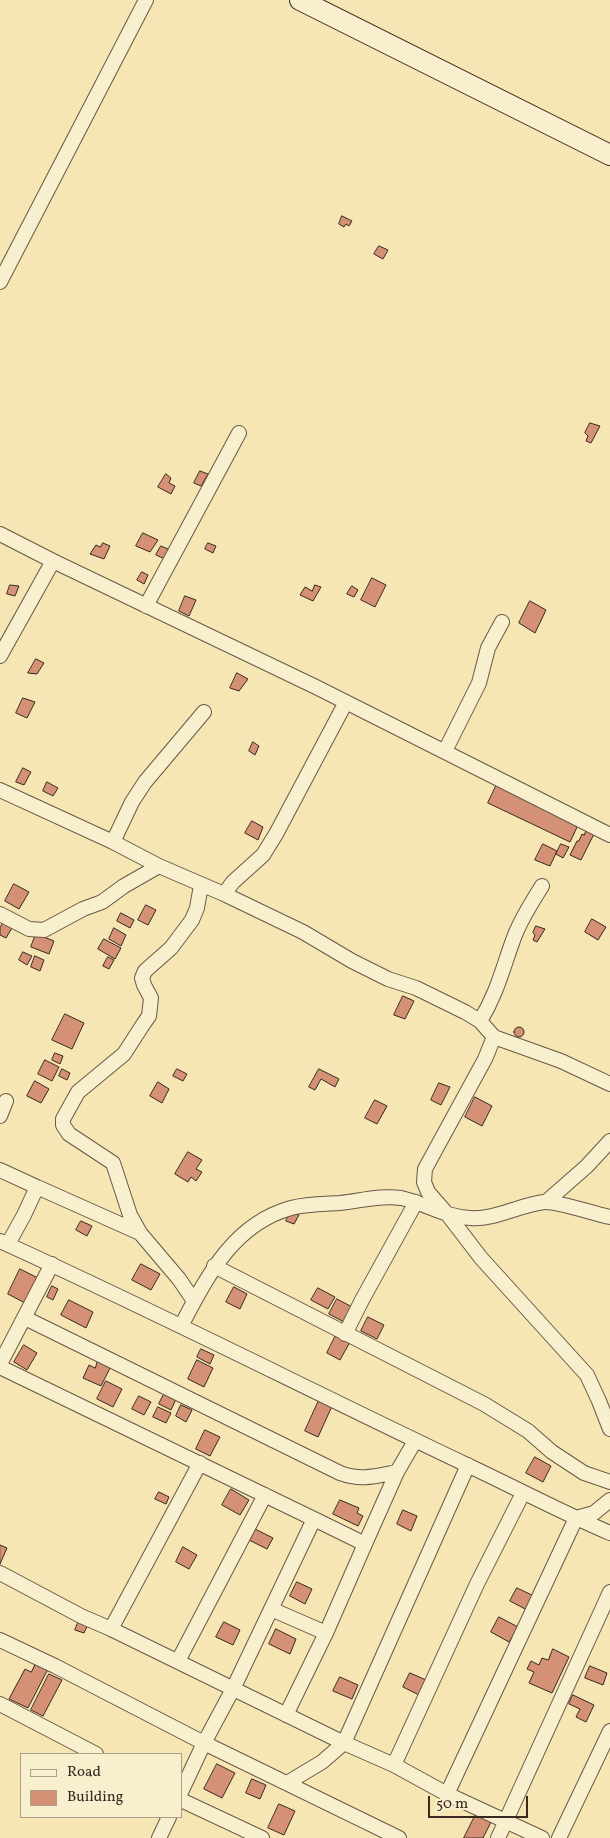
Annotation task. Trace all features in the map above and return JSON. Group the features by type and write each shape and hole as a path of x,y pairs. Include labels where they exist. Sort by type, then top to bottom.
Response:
{"main road":[{"path":"300,0 610,154"}],"street":[{"path":"0,282 146,0"},
{"path":"146,606 239,433"},
{"path":"0,534 346,702 610,835"},
{"path":"0,656 53,561"},
{"path":"445,751 479,683 488,648 502,622"},
{"path":"224,894 233,882 263,855 346,702"},
{"path":"113,842 132,802 145,782 204,712"},
{"path":"0,790 303,932 388,979 416,988 465,1012 480,1021 494,1037 561,1061 610,1084"},
{"path":"0,914 30,929 44,930 83,909 102,902 124,886 159,866"},
{"path":"194,1301 179,1279 140,1233 130,1215 113,1163 69,1134 63,1125 63,1119 78,1092 124,1054 149,1016 151,998 142,978 145,971 171,948 192,920 198,908 202,885"},
{"path":"480,1021 491,1003 528,906 542,886"},
{"path":"345,1334 413,1201 425,1169 485,1059 494,1037"},
{"path":"0,1116 6,1101"},
{"path":"546,1202 587,1166 610,1141"},
{"path":"425,1169 424,1182 428,1192 482,1258 587,1374 600,1401 610,1429"},
{"path":"0,1170 140,1233"},
{"path":"36,1187 24,1215 4,1242 523,1493 610,1533"},
{"path":"181,1326 214,1266 226,1251 244,1234 278,1212 294,1207 400,1198 413,1201 448,1215 473,1218 546,1202 610,1217"},
{"path":"52,1264 0,1366 365,1544"},
{"path":"214,1266 484,1404 528,1431 552,1452 584,1473 610,1482"},
{"path":"25,1318 340,1473 356,1478 368,1478 397,1472"},
{"path":"286,1715 326,1633 397,1472 415,1441"},
{"path":"111,1629 200,1463"},
{"path":"287,1783 322,1762 344,1743 468,1465"},
{"path":"394,1765 477,1584 523,1493"},
{"path":"178,1661 265,1495"},
{"path":"447,1794 576,1518 594,1513 610,1500"},
{"path":"182,1790 204,1743 233,1689 314,1519"},
{"path":"0,1573 81,1616 178,1661 344,1743 394,1765 447,1794 542,1838"},
{"path":"498,1838 610,1592"},
{"path":"271,1609 326,1633"},
{"path":"0,1640 55,1666 204,1743 399,1838"},
{"path":"0,1704 94,1753"},
{"path":"559,1838 610,1731"},
{"path":"182,1800 262,1838"},
{"path":"159,1838 169,1818"}],"building":[{"path":"342,216 352,221 349,226 346,224 344,227 339,224"},
{"path":"379,246 388,250 383,259 374,254"},
{"path":"590,423 600,426 591,443 586,441 588,436 585,433"},
{"path":"200,471 208,474 201,486 194,483"},
{"path":"166,474 171,478 169,483 175,486 171,494 158,487"},
{"path":"143,533 158,540 150,552 136,546"},
{"path":"103,543 110,546 104,559 90,554 96,545 100,547"},
{"path":"208,543 216,546 213,553 205,549"},
{"path":"161,546 168,549 165,559 156,555"},
{"path":"142,572 148,575 144,584 137,580"},
{"path":"372,578 386,585 375,607 361,600"},
{"path":"10,585 19,586 15,596 7,594"},
{"path":"315,585 321,587 313,601 300,595 305,587 312,591"},
{"path":"352,586 358,590 354,597 347,594"},
{"path":"185,596 196,600 189,616 179,611"},
{"path":"530,601 546,610 535,633 519,623"},
{"path":"36,659 44,663 37,674 28,673"},
{"path":"237,673 248,679 239,691 230,688"},
{"path":"23,698 35,702 27,718 16,713"},
{"path":"253,742 259,746 255,755 249,751"},
{"path":"23,768 31,772 24,785 16,782"},
{"path":"47,782 58,788 53,796 43,791"},
{"path":"498,782 580,821 570,842 488,803"},
{"path":"252,821 263,827 258,840 245,833"},
{"path":"587,828 595,832 581,860 570,855 577,841 579,841 582,834 584,835"},
{"path":"543,844 557,851 550,866 535,860"},
{"path":"561,844 569,847 563,858 556,854"},
{"path":"14,884 29,892 19,909 5,901"},
{"path":"146,905 156,910 148,925 138,920"},
{"path":"121,913 134,920 130,928 117,921"},
{"path":"592,919 606,927 598,940 585,932"},
{"path":"3,923 12,928 6,938 0,935 0,928"},
{"path":"536,926 545,929 537,942 533,940"},
{"path":"114,928 126,935 121,946 109,939"},
{"path":"36,934 54,941 49,954 31,947"},
{"path":"104,939 121,948 115,959 98,949"},
{"path":"23,952 32,956 27,965 19,960"},
{"path":"35,956 44,960 40,971 31,967"},
{"path":"108,957 114,960 109,969 103,966"},
{"path":"403,996 414,1001 405,1019 394,1015"},
{"path":"65,1014 84,1023 72,1049 52,1040"},
{"path":"519,1027 524,1032 519,1037 514,1032"},
{"path":"55,1053 63,1056 60,1064 52,1060"},
{"path":"45,1060 59,1067 52,1081 38,1074"},
{"path":"62,1069 70,1073 67,1080 59,1076"},
{"path":"177,1069 187,1074 183,1081 173,1076"},
{"path":"319,1069 339,1079 335,1087 321,1079 315,1090 309,1087"},
{"path":"35,1081 49,1089 41,1103 27,1096"},
{"path":"158,1082 169,1089 162,1103 150,1096"},
{"path":"439,1083 450,1087 441,1105 431,1100"},
{"path":"475,1097 492,1106 482,1126 465,1117"},
{"path":"375,1100 387,1106 377,1124 365,1118"},
{"path":"188,1152 202,1160 196,1169 202,1172 196,1181 191,1177 188,1182 175,1174"},
{"path":"291,1211 299,1215 294,1224 286,1221"},
{"path":"81,1221 92,1226 87,1236 76,1230"},
{"path":"141,1264 160,1274 151,1290 132,1280"},
{"path":"20,1269 38,1278 25,1303 8,1294"},
{"path":"52,1286 58,1289 53,1300 47,1297"},
{"path":"234,1287 247,1294 240,1309 226,1302"},
{"path":"318,1288 335,1297 328,1309 311,1300"},
{"path":"337,1299 354,1308 346,1323 329,1314"},
{"path":"69,1300 93,1312 86,1328 61,1315"},
{"path":"368,1317 384,1325 377,1339 361,1331"},
{"path":"336,1335 350,1342 340,1360 327,1353"},
{"path":"24,1345 37,1353 27,1370 14,1362"},
{"path":"201,1349 214,1355 210,1364 197,1357"},
{"path":"98,1360 111,1366 101,1386 83,1378 89,1365 95,1368"},
{"path":"197,1360 213,1368 204,1387 188,1379"},
{"path":"106,1381 122,1389 113,1407 97,1399"},
{"path":"165,1392 177,1397 171,1410 159,1404"},
{"path":"139,1396 151,1402 144,1415 132,1409"},
{"path":"320,1398 333,1404 318,1437 305,1431"},
{"path":"181,1405 192,1410 186,1422 176,1416"},
{"path":"158,1407 171,1413 166,1423 153,1417"},
{"path":"205,1430 220,1437 210,1456 196,1449"},
{"path":"535,1457 551,1466 543,1482 526,1473"},
{"path":"231,1489 249,1500 240,1515 222,1505"},
{"path":"159,1492 169,1497 166,1504 155,1499"},
{"path":"340,1500 359,1508 357,1513 363,1516 358,1526 333,1514"},
{"path":"403,1510 417,1516 411,1531 397,1524"},
{"path":"253,1528 273,1538 267,1549 247,1539"},
{"path":"0,1545 7,1548 0,1564"},
{"path":"183,1547 197,1555 189,1569 176,1562"},
{"path":"297,1582 312,1589 305,1604 290,1596"},
{"path":"517,1588 534,1596 527,1610 510,1601"},
{"path":"499,1617 518,1627 509,1642 491,1632"},
{"path":"80,1618 89,1622 84,1633 75,1630"},
{"path":"224,1622 240,1630 233,1645 216,1637"},
{"path":"276,1629 296,1639 290,1654 269,1644"},
{"path":"553,1649 569,1657 552,1693 529,1683 534,1672 527,1669 531,1661 539,1665 542,1658 548,1660"},
{"path":"38,1659 50,1665 28,1708 9,1699 25,1669 31,1672"},
{"path":"590,1666 607,1673 603,1685 585,1678"},
{"path":"410,1673 426,1680 419,1695 403,1687"},
{"path":"49,1674 62,1680 43,1716 31,1710"},
{"path":"340,1677 358,1685 352,1699 333,1691"},
{"path":"573,1695 594,1705 586,1722 576,1717 580,1709 569,1704"},
{"path":"217,1764 235,1773 222,1798 204,1789"},
{"path":"252,1779 266,1785 260,1799 246,1793"},
{"path":"279,1804 295,1811 284,1835 268,1828"},
{"path":"476,1814 491,1822 483,1838 464,1838"}]}
